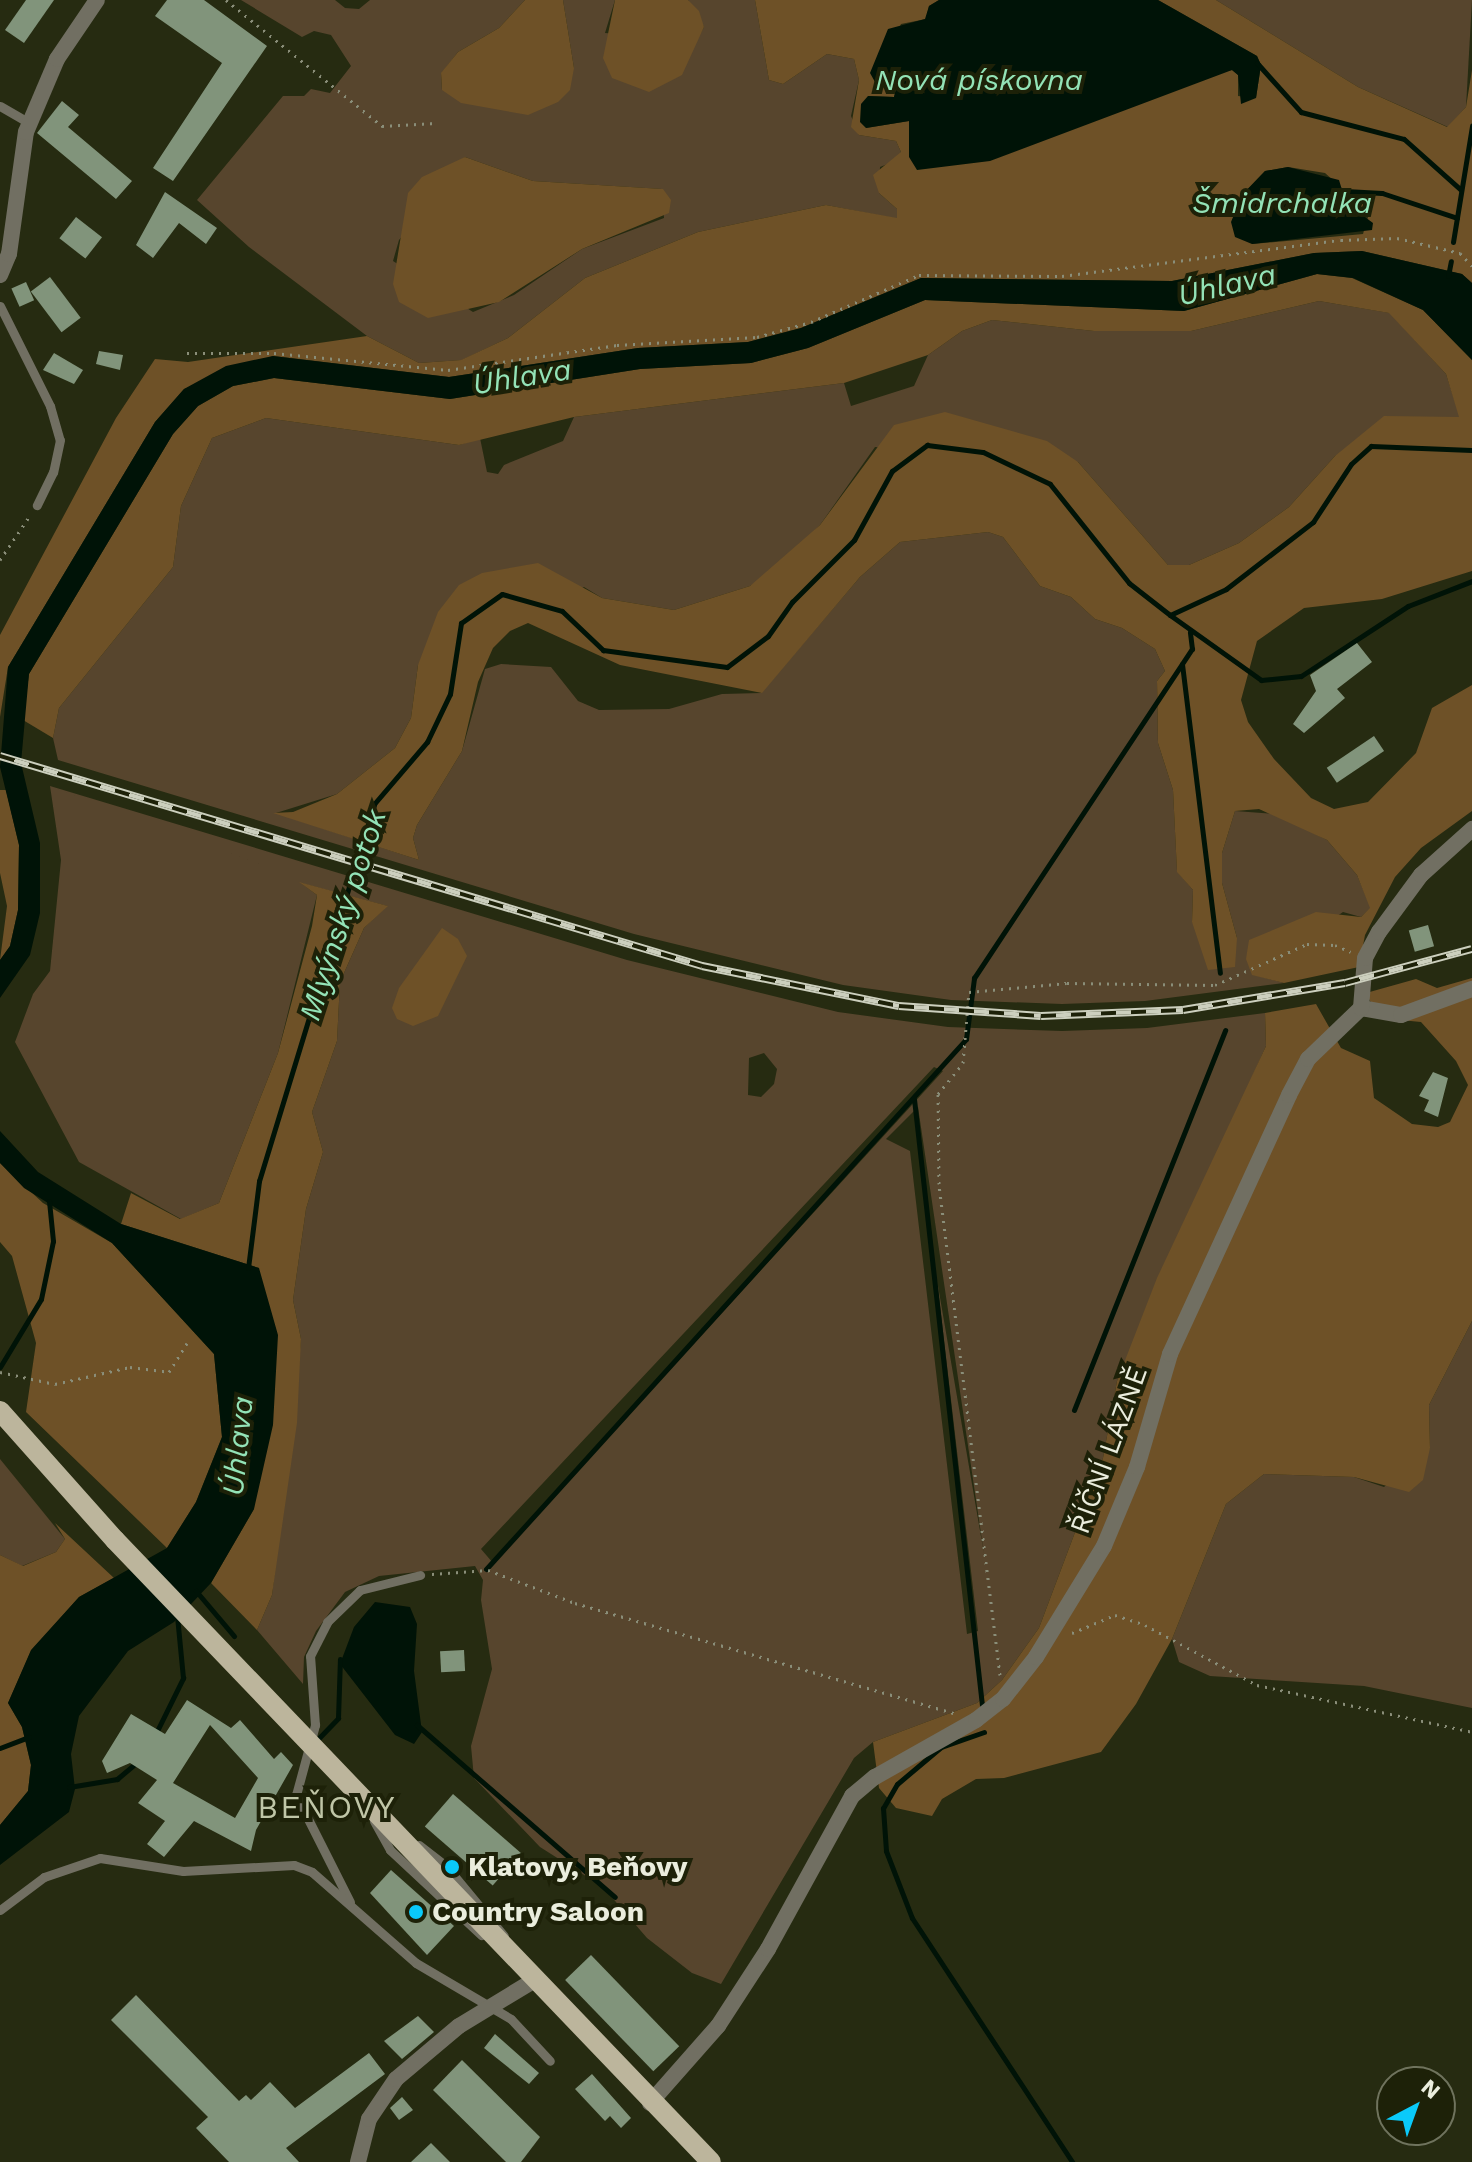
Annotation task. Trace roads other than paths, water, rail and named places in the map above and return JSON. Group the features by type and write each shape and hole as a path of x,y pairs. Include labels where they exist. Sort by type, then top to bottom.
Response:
{"main road":[{"path":"0,1411 115,1540 533,1981 711,2162"}],"street":[{"path":"0,275 9,254 29,123 57,59 97,0"},
{"path":"1472,829 1421,875 1365,958 1361,1008 1401,1015 1472,989"},
{"name":"ŘÍČNÍ LÁZNĚ","path":"650,2103 718,2026 768,1949 852,1796 875,1777 976,1720 1003,1699 1036,1657 1104,1546 1137,1467 1170,1354 1289,1095 1308,1059 1361,1008"},
{"path":"358,2162 369,2119 396,2079 459,2026 533,1981"}],"lane":[{"path":"0,106 29,123"},
{"path":"0,306 50,406 60,440 53,472 37,505"},
{"path":"351,1905 296,1795 315,1725 310,1656 327,1622 360,1590 420,1575"},
{"path":"0,1910 44,1877 100,1858 183,1871 294,1865 351,1905 416,1963 488,2010 511,2019 550,2061"}],"water":[{"name":"Nová pískovna","path":"939,0 1158,0 1257,56 1261,65 1256,98 1241,104 1238,75 1232,70 990,161 917,170 909,157 909,121 866,128 860,122 861,104 868,96 894,97 896,88 875,82 870,73 888,29 925,19 929,6"},
{"name":"Šmidrchalka","path":"1288,167 1339,180 1346,203 1373,223 1372,230 1252,244 1235,237 1231,222 1242,195 1265,171"},
{"name":"Úhlava","path":"1362,251 1462,274 1472,283 1472,360 1423,310 1353,278 1317,274 1184,311 925,300 808,348 751,363 640,369 450,399 274,378 233,386 198,406 173,434 29,674 21,763 40,843 40,913 30,955 0,998 0,960 10,946 18,910 19,845 0,767 8,667 155,422 184,389 226,366 273,356 449,377 638,348 748,342 801,328 921,278 1172,281 1314,253"},
{"name":"Úhlava","path":"0,1131 38,1172 121,1224 259,1268 278,1335 273,1425 254,1509 211,1583 174,1622 128,1651 79,1716 71,1754 75,1789 69,1812 0,1865 0,1825 28,1791 31,1765 22,1727 8,1703 31,1650 79,1597 167,1548 196,1502 222,1437 214,1354 112,1243 24,1188 0,1163"},
{"path":"375,1602 410,1607 417,1624 414,1671 422,1732 414,1744 395,1735 340,1664 354,1627"}],"waterway":[{"path":"1257,63 1301,112 1404,139 1461,190"},
{"path":"1453,242 1472,126"},
{"path":"1345,191 1382,193 1457,218"},
{"path":"1448,276 1451,261"},
{"name":"Mlyýnský potok","path":"248,1268 259,1181 374,804 427,742 450,694 461,623 502,594 562,611 603,650 727,667 768,636 792,602 854,540 892,471 927,445 983,452 1050,484 1129,583 1170,615 1226,589 1313,522 1351,464 1371,446 1472,450"},
{"path":"1170,615 1261,680 1301,676 1408,606 1472,581"},
{"path":"486,1569 966,1039 974,978 1192,649 1190,632"},
{"path":"1182,664 1220,973"},
{"path":"1074,1410 1225,1030"},
{"path":"914,1099 982,1705"},
{"path":"0,1367 41,1299 53,1241 49,1201"},
{"path":"196,1591 234,1636"},
{"path":"155,1735 183,1678 177,1616"},
{"path":"316,1741 338,1718 340,1659"},
{"path":"417,1725 615,1897"},
{"path":"984,1732 941,1747 897,1784 883,1808 886,1851 912,1918 1072,2162"},
{"path":"0,1748 29,1737"},
{"path":"69,1787 117,1779 136,1763"}],"railway":[{"path":"0,756 702,966 899,1006 1041,1016 1183,1010 1345,983 1472,949"}],"place":[{"name":"Klatovy, Beňovy","path":"452,1867"},
{"name":"Country Saloon","path":"416,1912"}],"district":[{"name":"BEŇOVY","path":"327,1807"}]}
